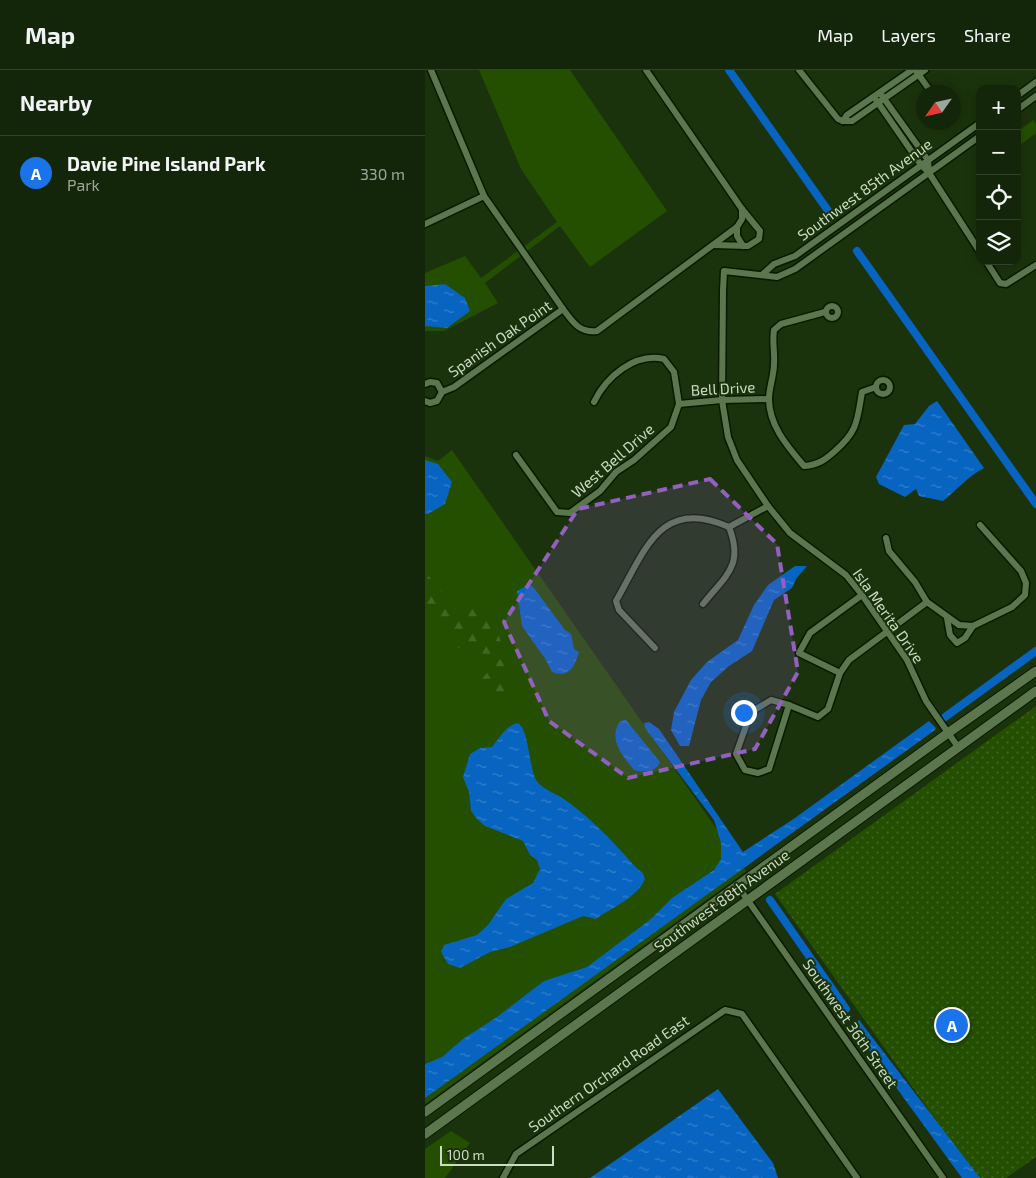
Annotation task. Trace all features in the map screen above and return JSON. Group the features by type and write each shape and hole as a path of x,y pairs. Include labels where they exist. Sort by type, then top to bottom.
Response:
{"main road":[{"name":"Southwest 88th Avenue","path":"425,1112 948,732 1036,672"},
{"name":"Southwest 88th Avenue","path":"425,1134 1036,691"}],"street":[{"path":"431,70 484,196 563,309"},
{"path":"646,70 742,209 760,231 756,242 743,246 714,245"},
{"path":"799,70 838,119 843,121 852,122 879,98 918,71 927,85"},
{"path":"1021,93 1036,82"},
{"path":"1021,107 1036,96"},
{"path":"879,98 928,160 929,173"},
{"path":"879,98 921,165 929,173 976,246"},
{"name":"Southwest 85th Avenue","path":"763,274 774,264 795,256 976,126"},
{"name":"Southwest 85th Avenue","path":"724,270 777,277 795,270 976,139"},
{"path":"425,224 484,196"},
{"path":"742,209 742,219 737,227 737,236 743,246"},
{"name":"Spanish Oak Point","path":"425,401 430,403 437,401 442,392 454,387 563,309 577,328 587,332 597,331 737,227"},
{"path":"988,265 999,283 1006,284 1036,265"},
{"name":"Isla Merita Drive","path":"724,270 723,400 728,437 737,460 768,506 790,533 846,575 862,595 907,660 927,701 958,747"},
{"path":"825,312 781,324 774,330 775,363 769,399 771,413 779,433 788,447 805,466 816,465 824,461 851,437 857,424 862,392 876,387"},
{"path":"594,402 601,387 611,378 629,366 651,356 664,359 674,372 679,404"},
{"name":"Spanish Oak Point","path":"425,384 430,382 437,383 442,392"},
{"name":"Bell Drive","path":"679,404 723,400 769,399"},
{"name":"West Bell Drive","path":"516,455 557,512 570,513 600,491 616,472 634,460 671,427 679,404"},
{"path":"655,648 619,610 616,601 650,542 663,528 679,519 703,518 729,527 768,506"},
{"path":"886,538 889,551 915,582 927,602 959,625 973,626 1012,607 1025,595 1026,583 1021,571 980,525"},
{"path":"703,604 733,566 736,545 729,527"},
{"path":"840,673 799,653 810,633 862,595"},
{"path":"789,705 769,769 758,773 745,770 736,754 751,712 771,700 789,705 818,717 828,709 840,673 849,660 927,602"},
{"path":"947,618 950,635 957,643 965,638 973,626"},
{"name":"Southwest 36th Street","path":"737,885 943,1178"},
{"name":"Southern Orchard Road East","path":"503,1178 516,1154 725,1010 742,1014 857,1178"}],"highlighted area":[{"path":"710,479 777,544 798,672 755,749 628,778 549,721 504,622 578,509"}],"green space":[{"path":"479,70 570,70 667,211 590,267 560,226 485,283 498,303 444,331 425,331 425,273 465,256 481,278 557,222 521,169"},
{"path":"1033,120 1036,124 1036,133 1021,144 1021,129"},
{"path":"452,450 746,871 425,1104 425,456 438,461"},
{"path":"425,572 457,608 473,607 490,612 502,644 507,671 506,694 503,703 495,700 489,694 481,680 491,668 482,653 475,649 458,648 444,621 431,614 425,604"},
{"path":"1036,706 1036,1157 1006,1178 977,1178 775,894"},
{"path":"451,1131 470,1143 445,1178 425,1178 425,1149"}],"water":[{"path":"445,284 465,298 470,311 447,328 425,326 425,286"},
{"path":"937,401 984,468 943,501 919,496 916,489 905,497 879,484 876,477 904,425 915,424 929,406"},
{"path":"425,460 438,464 452,482 445,504 428,514 425,514"},
{"path":"795,566 807,566 796,579 792,588 774,600 752,651 729,666 711,682 701,700 689,746 680,746 671,730 674,712 691,680 707,662 738,640 754,605 768,585"},
{"path":"529,584 565,630 571,634 574,649 579,652 573,666 563,674 552,672 546,660 522,626 517,591"},
{"path":"626,720 660,762 653,770 634,770 621,753 615,735 620,721"},
{"path":"929,721 936,728 935,730 425,1098 425,1064 442,1057 463,1039 497,1017 544,981 587,967 651,919 672,898 714,870 721,859 721,843 714,820 645,728 644,723 649,722 659,729 743,852 795,818"},
{"path":"518,723 522,727 527,741 536,780 545,788 564,799 594,824 643,873 645,879 637,891 630,897 596,919 583,916 510,947 490,952 460,968 448,964 441,952 444,945 477,935 488,925 506,899 533,883 540,869 537,860 530,855 523,841 485,826 477,819 471,811 469,792 463,777 470,754 480,748 492,747 506,729"},
{"path":"859,1020 980,1178 962,1178 853,1028"},
{"path":"718,1089 773,1163 778,1178 590,1178"}],"waterway":[{"path":"729,70 829,212"},
{"path":"857,251 1036,504"},
{"path":"945,717 1036,651"},
{"path":"770,900 846,1009"}],"place":[{"name":"Davie Pine Island Park","path":"952,1025"}]}
